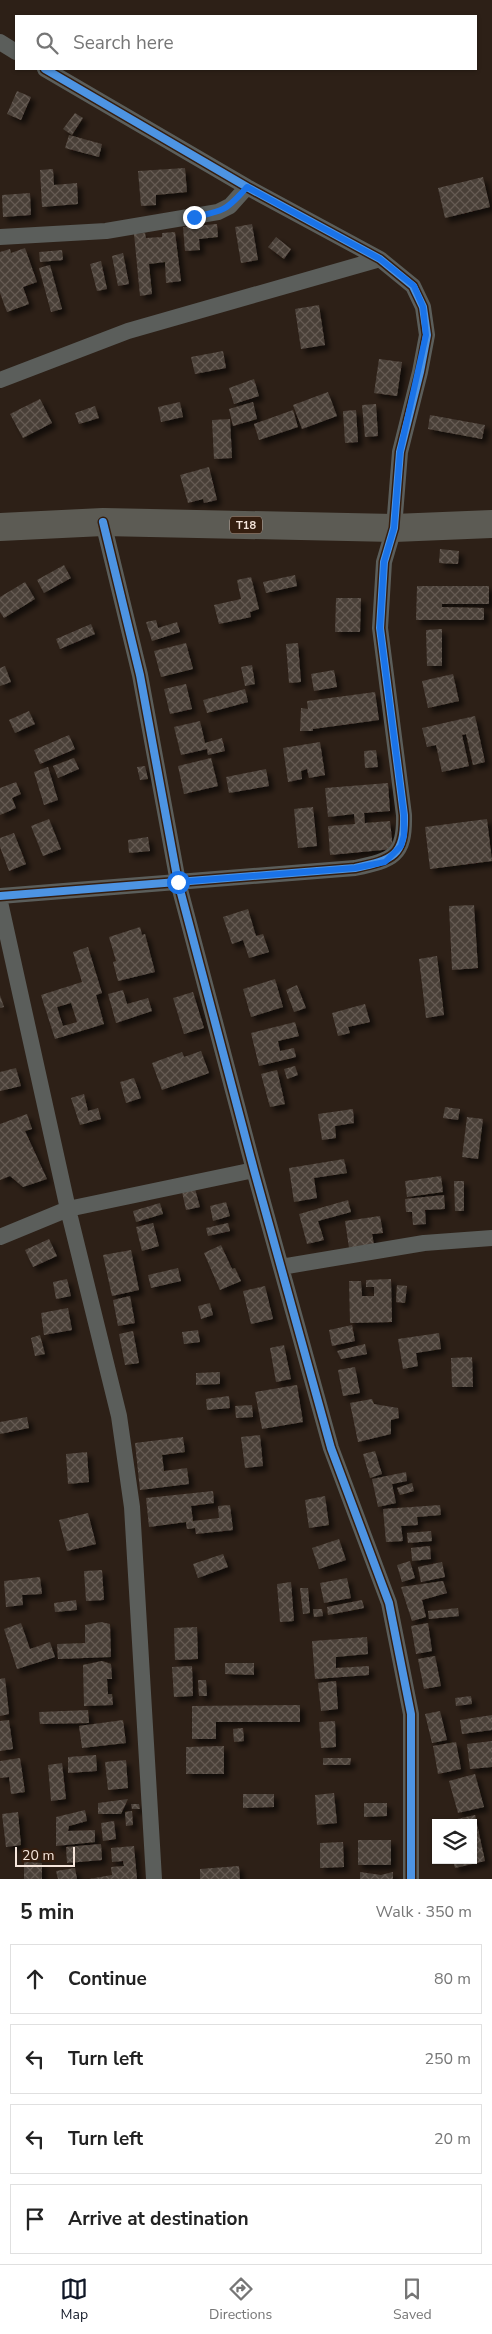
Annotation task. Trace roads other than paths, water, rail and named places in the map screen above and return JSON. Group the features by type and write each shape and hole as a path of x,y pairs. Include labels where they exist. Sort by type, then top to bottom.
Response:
{"highway":[{"name":"T18","path":"0,527 103,522 394,528 492,524"}],"street":[{"path":"0,42 15,51"},
{"path":"0,896 355,868 385,862 401,846 404,835 404,815 380,628 384,562 394,528 400,452 426,335 423,307 414,286 380,259 247,187 47,70"},
{"path":"0,237 106,231 218,212 230,206 247,187"},
{"path":"0,380 128,331 380,259"},
{"path":"103,522 140,675 178,882 254,1170 331,1448 389,1603 411,1714 411,1879"},
{"path":"0,902 68,1209 119,1416 132,1507 154,1879"},
{"path":"0,1237 68,1209 254,1170"},
{"path":"281,1266 424,1243 492,1238"}]}
